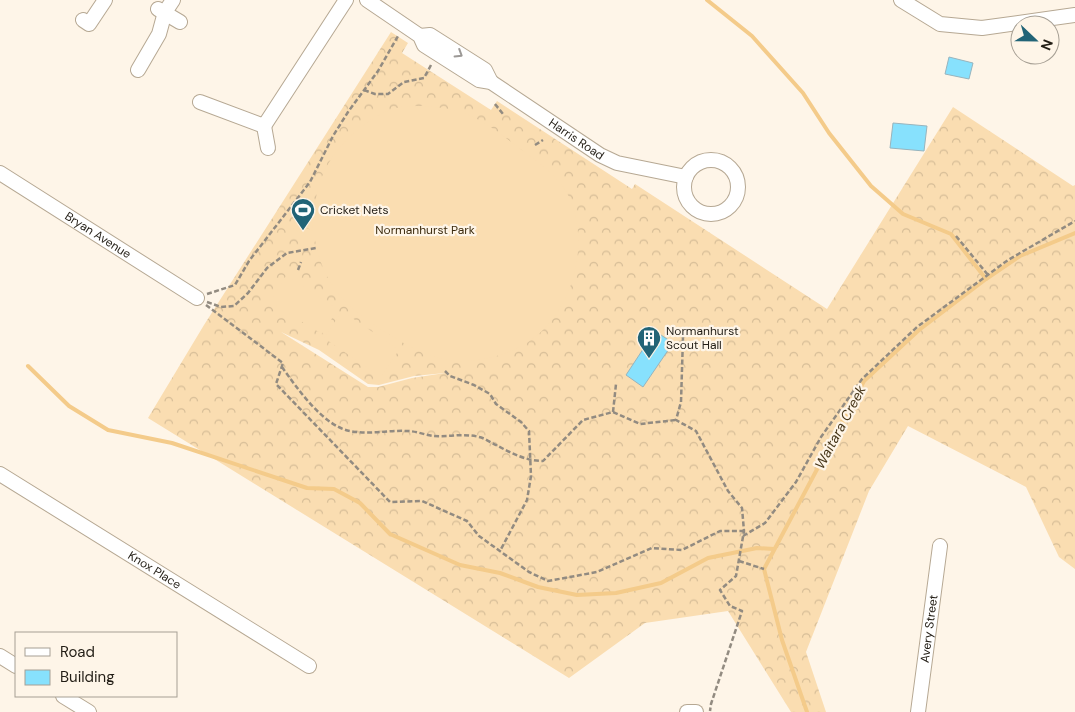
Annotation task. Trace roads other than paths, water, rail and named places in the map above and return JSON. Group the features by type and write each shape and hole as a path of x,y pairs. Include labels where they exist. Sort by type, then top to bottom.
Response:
{"street":[{"path":"83,20 89,24 105,0"},
{"path":"268,148 264,126 346,0"},
{"name":"Harris Road","path":"367,0 420,36 424,45 479,80 491,82 600,155 617,163 686,177"},
{"path":"901,0 940,24 990,27 1075,15"},
{"path":"165,7 180,22"},
{"path":"138,70 159,34 165,7"},
{"name":"Harris Road","path":"420,36 430,35 485,70 491,82"},
{"path":"200,102 264,126"},
{"name":"Bryan Avenue","path":"0,173 196,298"},
{"name":"Knox Place","path":"0,474 309,666"},
{"name":"Avery Street","path":"918,712 940,546"},
{"path":"0,656 15,665"},
{"path":"65,697 89,712"},
{"path":"686,712 696,712"}],"waterway":[{"path":"707,0 752,36 803,93 829,133 871,186 903,214 951,234 986,279"},
{"name":"Waitara Creek","path":"807,712 782,640 764,569 864,381 919,330 986,279 1020,256 1075,233"},
{"path":"28,366 69,406 108,430 172,443 307,488 334,489 360,503 390,534 460,565 500,573 538,587 577,595 616,593 661,583 708,558 757,548 774,549"}],"place":[{"name":"Cricket Nets","path":"303,231"},
{"name":"Normanhurst Scout Hall","path":"649,359"}],"park label":[{"name":"Normanhurst Park","path":"425,230"}]}
